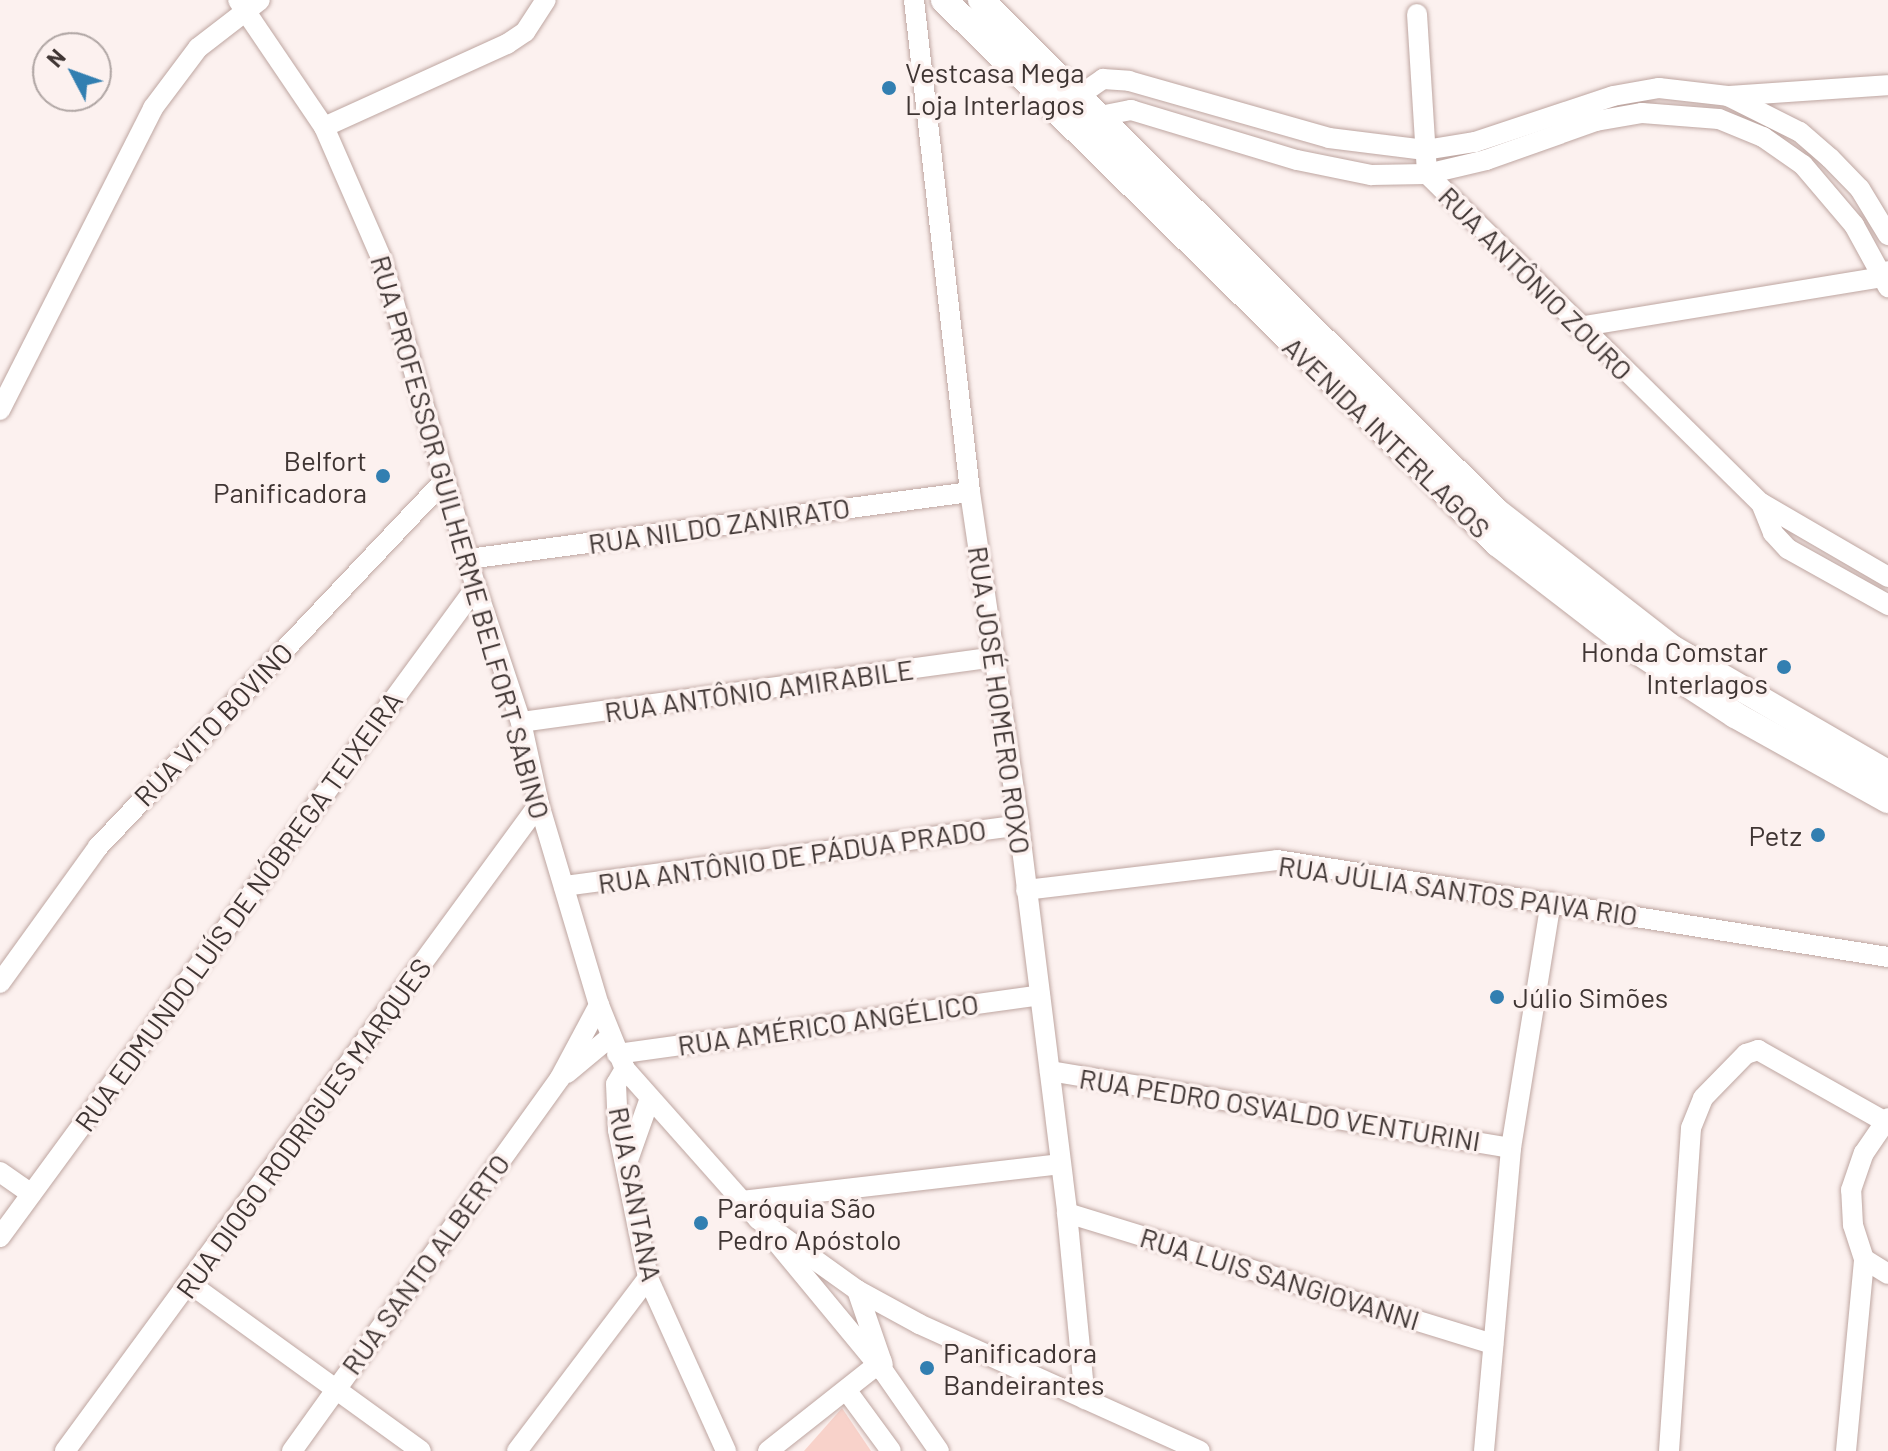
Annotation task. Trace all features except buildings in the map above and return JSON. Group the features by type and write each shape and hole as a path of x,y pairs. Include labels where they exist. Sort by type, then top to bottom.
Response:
{"main road":[{"name":"AVENIDA INTERLAGOS","path":"944,0 1508,552 1624,642 1735,715 1888,800"},
{"name":"AVENIDA INTERLAGOS","path":"981,0 1496,511 1672,648 1888,773"}],"street":[{"path":"324,127 507,44 525,32 546,0"},
{"name":"RUA JOSÉ HOMERO ROXO","path":"914,0 970,492 996,657 1050,1071 1085,1399"},
{"path":"0,410 7,377 153,108 198,48 248,2"},
{"name":"RUA PROFESSOR GUILHERME BELFORT SABINO","path":"248,2 324,127 386,271 476,587 521,722 539,804 599,1005 617,1054"},
{"name":"RUA ANTÔNIO ZOURO","path":"1417,14 1427,174 1578,327 1761,503 1888,577"},
{"path":"1058,113 1078,94 1103,79 1129,81 1329,138 1373,148 1425,150 1475,142 1613,96 1659,88 1728,96 1888,85"},
{"path":"1728,96 1800,132 1821,150 1860,189 1888,235"},
{"path":"1081,136 1100,116 1119,110 1144,113 1331,169 1427,174 1486,160 1596,121 1681,112 1719,119 1763,137 1803,165 1854,225 1886,279 1578,327"},
{"name":"RUA VITO BOVINO","path":"0,983 98,847 445,480"},
{"name":"RUA NILDO ZANIRATO","path":"468,559 970,492"},
{"name":"RUA ANTÔNIO ZOURO","path":"1761,503 1773,533 1788,549 1888,605"},
{"name":"RUA EDMUNDO LUÍS DE NÓBREGA TEIXEIRA","path":"0,1237 476,587"},
{"name":"RUA ANTÔNIO AMIRABILE","path":"521,722 996,657"},
{"name":"RUA DIOGO RODRIGUES MARQUES","path":"65,1451 539,804"},
{"name":"RUA ANTÔNIO DE PÁDUA PRADO","path":"564,886 1019,825"},
{"name":"RUA JÚLIA SANTOS PAIVA RIO","path":"1026,890 1277,860 1888,957"},
{"path":"1484,1451 1511,1148 1551,902"},
{"name":"RUA AMÉRICO ANGÉLICO","path":"617,1054 1040,995"},
{"name":"RUA SANTO ALBERTO","path":"292,1451 560,1078 599,1005"},
{"path":"1669,1451 1691,1128 1703,1098 1746,1054 1758,1050 1886,1120 1864,1153 1851,1190 1853,1225 1864,1259 1846,1451"},
{"path":"617,1054 650,1098 758,1219 881,1367 939,1451"},
{"name":"RUA SANTO ALBERTO","path":"560,1078 617,1054"},
{"name":"RUA SANTANA","path":"617,1054 616,1084 626,1166 648,1278 726,1451"},
{"name":"RUA PEDRO OSVALDO VENTURINI","path":"1050,1071 1511,1148"},
{"path":"626,1166 650,1098"},
{"path":"741,1201 1060,1164"},
{"path":"0,1172 31,1194"},
{"name":"RUA LUIS SANGIOVANNI","path":"1067,1213 1493,1344"},
{"path":"758,1219 857,1290 1200,1451"},
{"path":"1864,1259 1888,1274"},
{"path":"517,1451 648,1278"},
{"path":"189,1283 334,1391 421,1451"},
{"path":"857,1290 881,1367"},
{"path":"768,1451 881,1367"},
{"path":"847,1391 891,1451"}],"shaded area":[{"path":"842,1408 871,1451 804,1451"}],"place":[{"name":"Vestcasa Mega Loja Interlagos","path":"889,88"},
{"name":"Belfort Panificadora","path":"383,476"},
{"name":"Honda Comstar Interlagos","path":"1784,667"},
{"name":"Petz","path":"1818,835"},
{"name":"Júlio Simões","path":"1497,997"},
{"name":"Paróquia São Pedro Apóstolo","path":"701,1223"},
{"name":"Panificadora Bandeirantes","path":"927,1368"}]}
